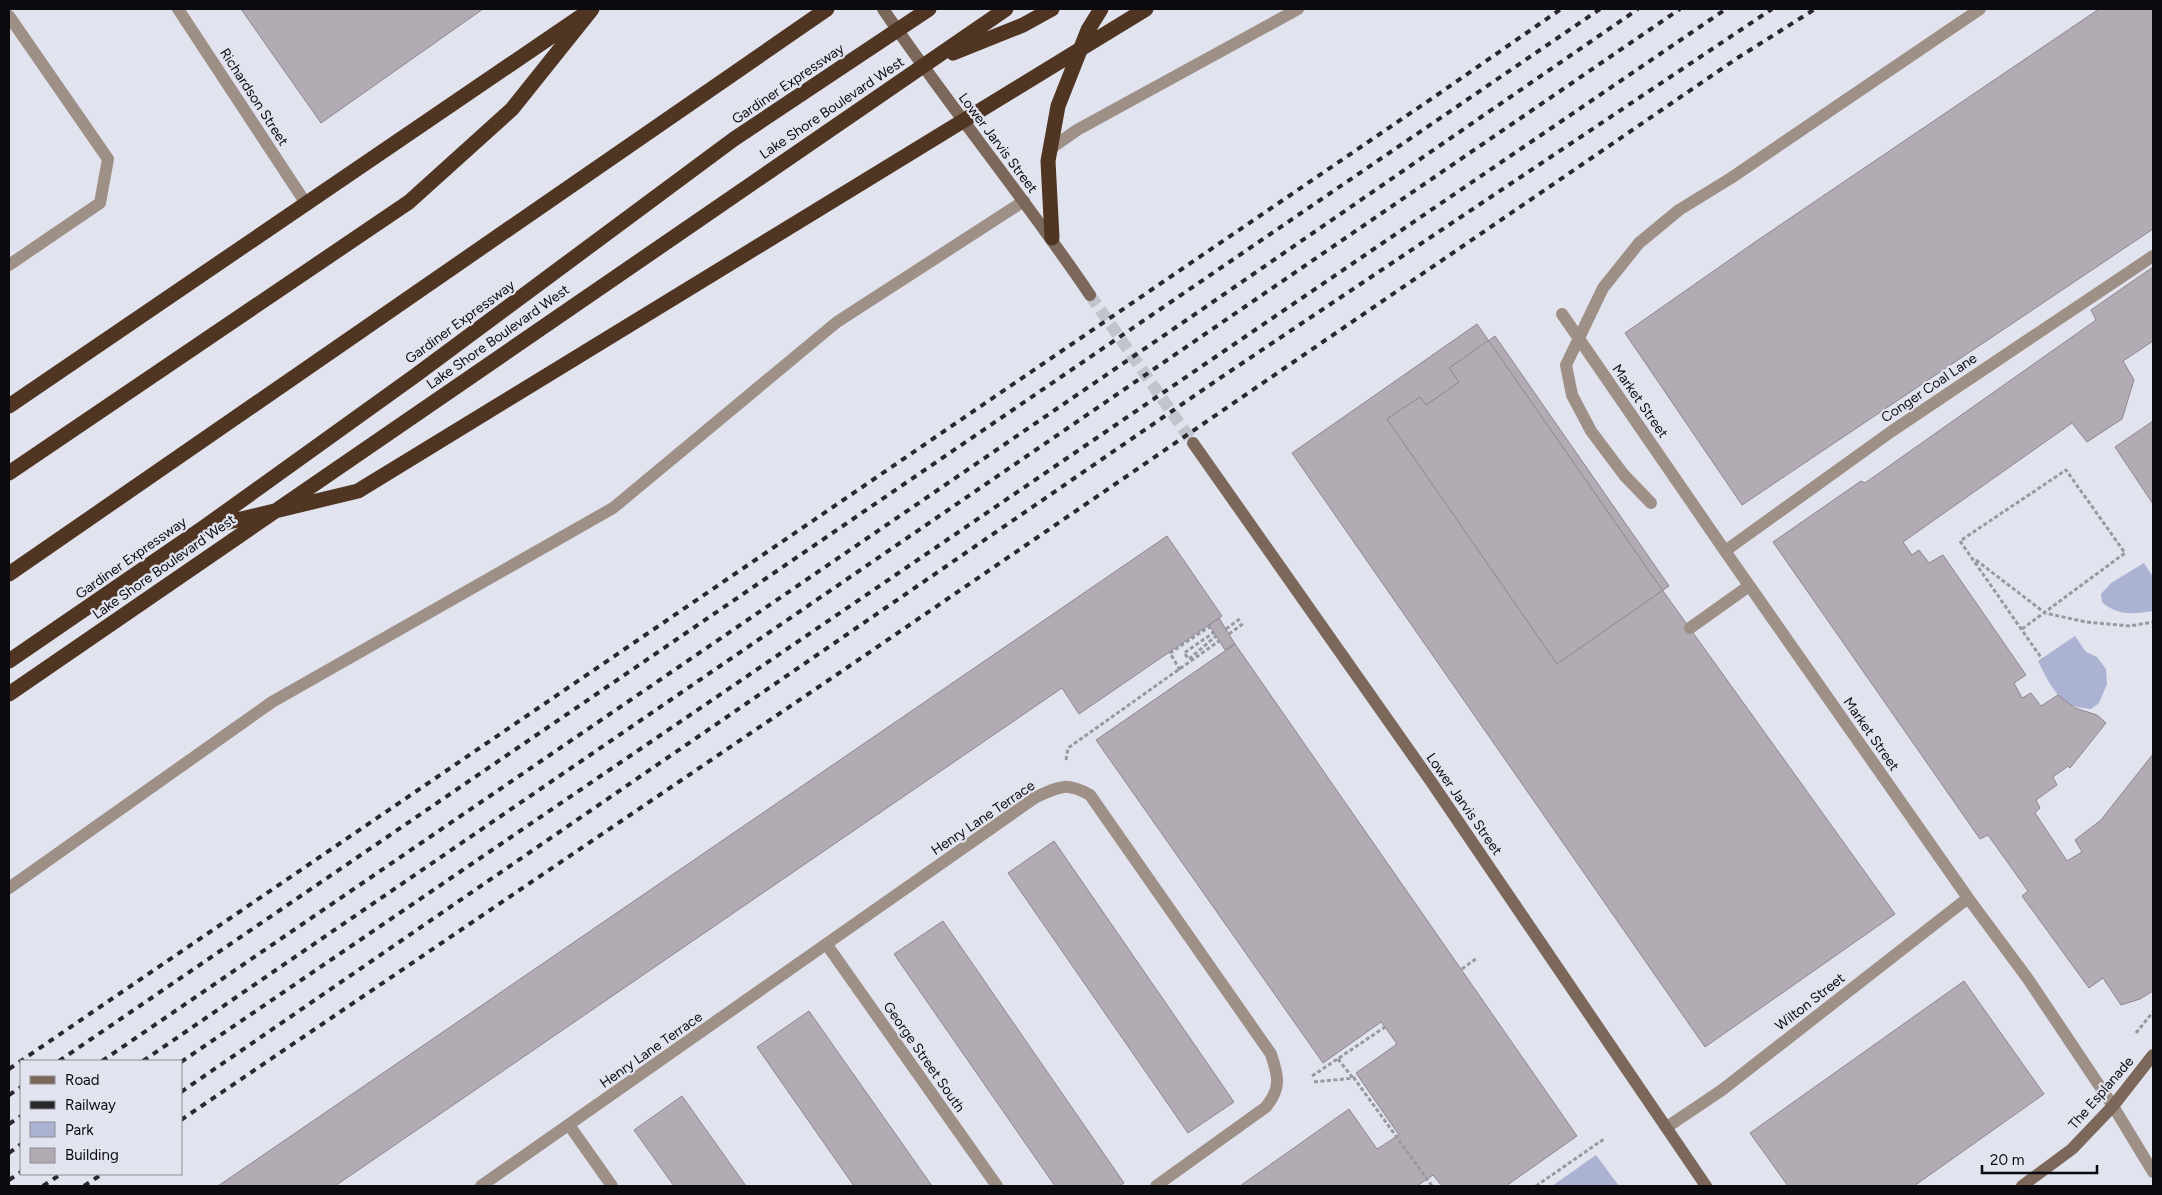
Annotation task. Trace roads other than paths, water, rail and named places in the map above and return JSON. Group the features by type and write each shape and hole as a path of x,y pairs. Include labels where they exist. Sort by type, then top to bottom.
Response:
{"highway":[{"path":"9,406 305,202 592,9"},
{"path":"9,473 409,202 512,109 592,9"},
{"path":"9,574 827,9"},
{"name":"Gardiner Expressway","path":"9,661 203,528 416,374 734,139 929,9"},
{"name":"Lake Shore Boulevard West","path":"9,694 1006,9"},
{"path":"922,66 1023,24 1052,9"},
{"path":"1052,238 1048,161 1050,149 1063,90 1088,30 1101,9"},
{"path":"203,528 358,491 1146,9"}],"main road":[{"name":"Lower Jarvis Street","path":"883,9 922,66 1052,238 1090,295"},
{"name":"Lower Jarvis Street","path":"1194,443 1430,780 1706,1186"},
{"name":"The Esplanade","path":"2022,1186 2072,1149 2113,1106 2153,1055"}],"street":[{"name":"Richardson Street","path":"178,9 305,202"},
{"path":"1050,149 1077,130 1298,9"},
{"path":"1651,503 1624,475 1591,431 1572,395 1566,365 1603,288 1639,244 1679,210 1731,178 1980,9"},
{"path":"9,16 108,159 100,203 9,265"},
{"path":"9,888 272,702 614,508 838,322 1024,201"},
{"name":"Conger Coal Lane","path":"1725,551 1892,431 2153,256"},
{"name":"Market Street","path":"1562,314 1749,586 1968,898 2028,979 2113,1106 2153,1172"},
{"path":"1690,628 1749,586"},
{"name":"Henry Lane Terrace","path":"481,1186 1036,797 1060,786 1075,787 1090,795 1271,1054 1276,1069 1278,1084 1275,1096 1266,1107 1156,1186"},
{"name":"Wilton Street","path":"1667,1127 1722,1090 1968,898"},
{"name":"George Street South","path":"827,945 997,1186"},
{"path":"570,1125 612,1186"}],"tunnel":[{"path":"1090,295 1193,443"}],"railway":[{"path":"22,1060 1561,9"},
{"path":"60,1060 1600,9"},
{"path":"103,1060 1191,317 1638,9"},
{"path":"144,1060 1680,9"},
{"path":"182,1061 1726,9"},
{"path":"182,1091 1226,374 1772,9"},
{"path":"182,1119 848,667 1739,57 1815,9"},
{"path":"9,1069 20,1061"},
{"path":"9,1095 20,1088"},
{"path":"9,1124 20,1117"},
{"path":"9,1153 20,1145"},
{"path":"9,1180 20,1173"},
{"path":"43,1186 60,1175"},
{"path":"84,1186 100,1175"}]}
